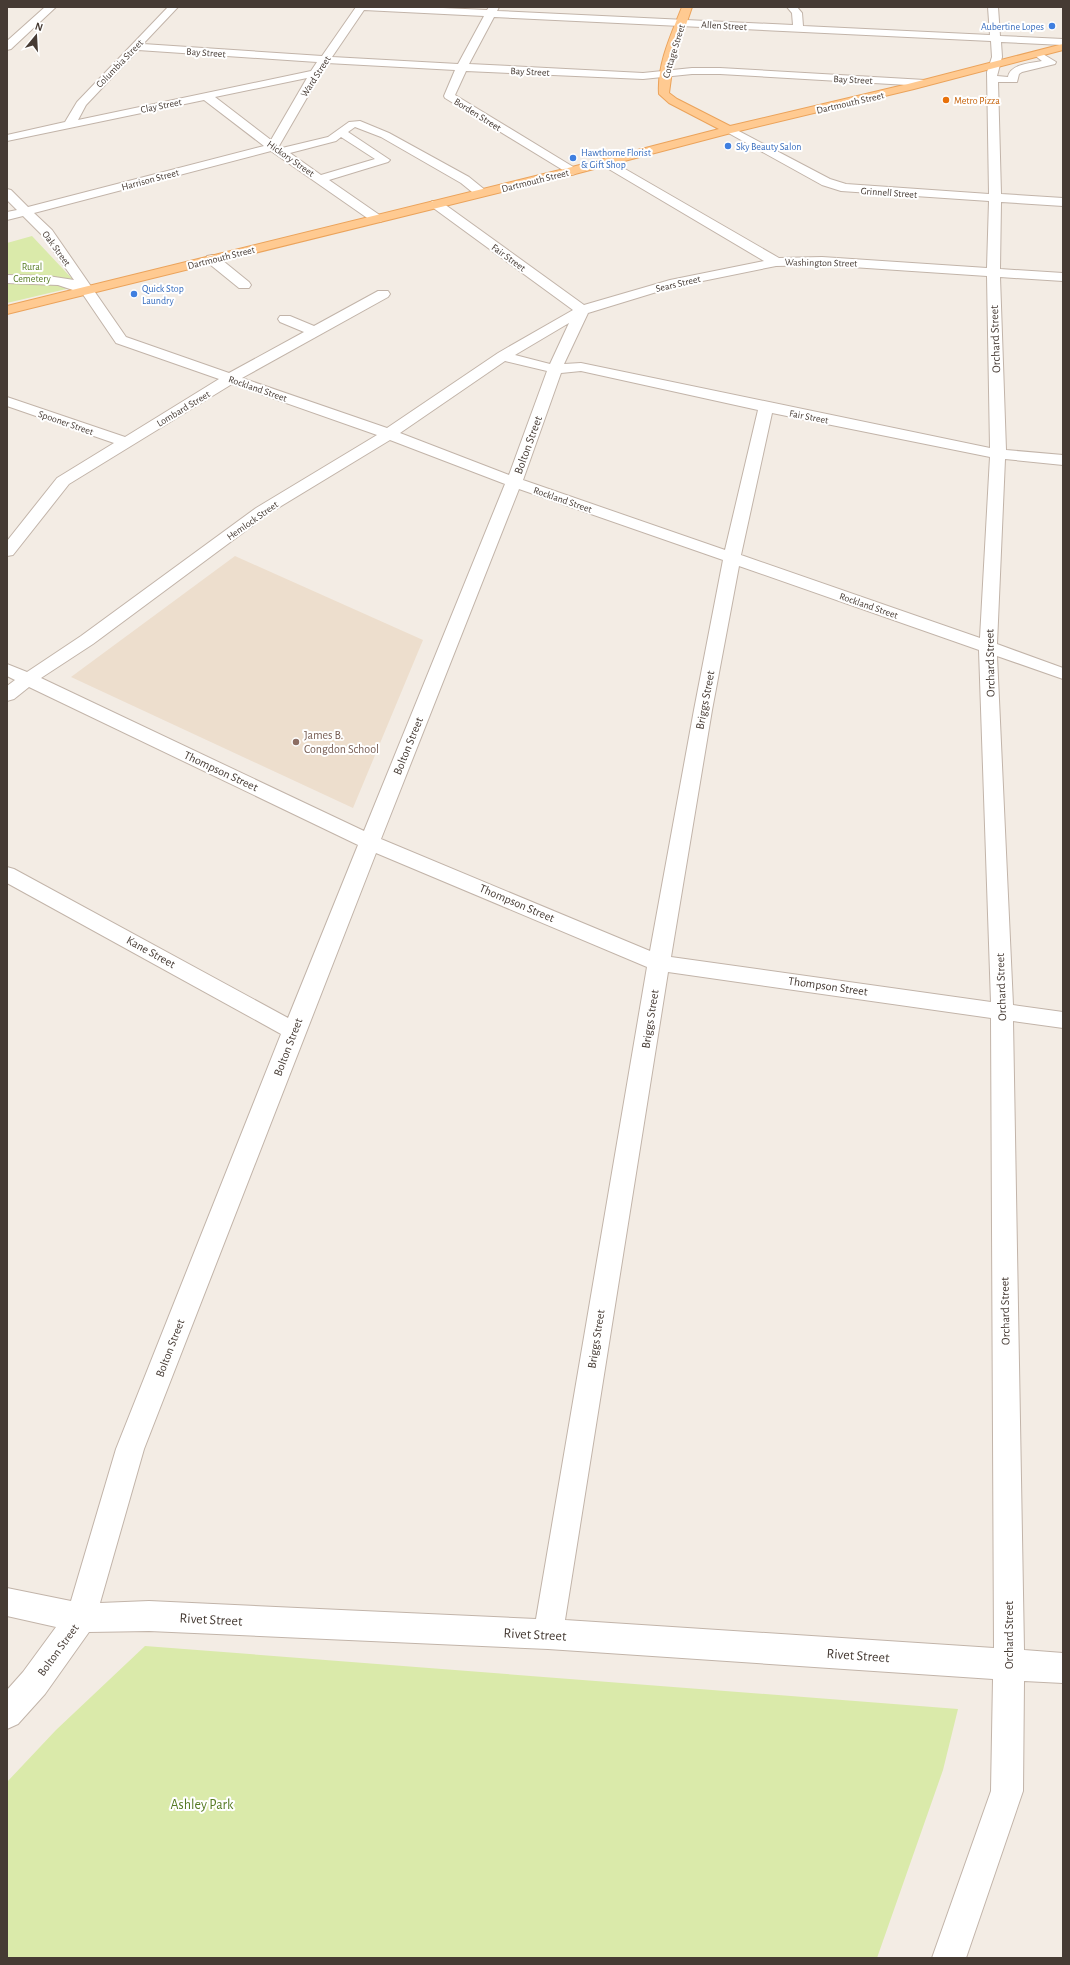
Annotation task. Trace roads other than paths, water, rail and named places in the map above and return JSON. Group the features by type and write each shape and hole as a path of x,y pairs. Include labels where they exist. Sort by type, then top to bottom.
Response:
{"main road":[{"name":"Cottage Street","path":"687,7 665,73 663,86 664,94 673,101 729,130"},
{"name":"Dartmouth Street","path":"7,310 571,171 729,130 925,83 1063,47"}],"street":[{"path":"7,47 51,7"},
{"name":"Columbia Street","path":"70,124 80,104 173,7"},
{"name":"Allen Street","path":"361,7 492,10 681,23 1063,42"},
{"name":"Ward Street","path":"277,150 315,73 326,60 361,7"},
{"path":"792,7 797,13 798,29"},
{"name":"Orchard Street","path":"949,1958 1007,1791 1009,1664 1002,1010 988,646 998,454 993,272 995,198 992,79 997,57 993,7"},
{"name":"Borden Street","path":"492,10 462,67 449,96 571,171"},
{"name":"Bay Street","path":"134,47 326,60 642,76 665,73 720,71 925,83"},
{"path":"992,79 1013,82 1014,74 1026,68 1050,63 1050,59 1038,54"},
{"path":"1008,61 1026,68"},
{"name":"Clay Street","path":"7,138 315,73"},
{"name":"Hickory Street","path":"206,96 277,150 377,218"},
{"name":"Harrison Street","path":"7,216 277,150 332,139 353,124 366,125 465,180 481,193"},
{"name":"Grinnell Street","path":"729,130 826,182 845,188 1063,202"},
{"path":"340,132 384,160"},
{"path":"320,179 384,160 401,161 418,155"},
{"name":"Washington Street","path":"606,162 776,262 822,260 1063,277"},
{"name":"Oak Street","path":"7,193 48,233 86,290"},
{"name":"Fair Street","path":"436,204 582,310"},
{"path":"212,259 244,285"},
{"name":"Sears Street","path":"582,310 670,284 776,262"},
{"path":"7,279 51,280 79,286 86,290"},
{"name":"Rockland Street","path":"86,290 121,340 389,434 514,482 988,646 1063,674"},
{"name":"Lombard Street","path":"7,551 46,499 63,481 231,378 383,294"},
{"path":"503,356 582,310"},
{"path":"556,368 582,310"},
{"path":"285,319 315,332"},
{"name":"Fair Street","path":"503,356 556,368 581,367 766,407 998,454 1063,460"},
{"name":"Hemlock Street","path":"7,695 28,679 87,640 262,511 389,434 503,356"},
{"name":"Bolton Street","path":"7,1713 34,1683 81,1618 130,1449 369,842 514,482 556,368"},
{"name":"Spooner Street","path":"7,400 125,442"},
{"name":"Briggs Street","path":"548,1634 659,963 702,718 732,557 766,407"},
{"name":"Thompson Street","path":"7,669 369,842 659,963 1002,1010 1063,1020"},
{"name":"Kane Street","path":"7,874 294,1031"},
{"name":"Rivet Street","path":"7,1602 81,1618 149,1616 548,1634 1063,1668"}],"place":[{"name":"Aubertine Lopes","path":"1052,26"},
{"name":"Metro Pizza","path":"946,100"},
{"name":"Sky Beauty Salon","path":"728,146"},
{"name":"Hawthorne Florist & Gift Shop","path":"573,158"},
{"name":"Quick Stop Laundry","path":"134,294"},
{"name":"James B. Congdon School","path":"296,742"}],"park label":[{"name":"Rural Cemetery","path":"32,272"},
{"name":"Ashley Park","path":"202,1804"}]}
